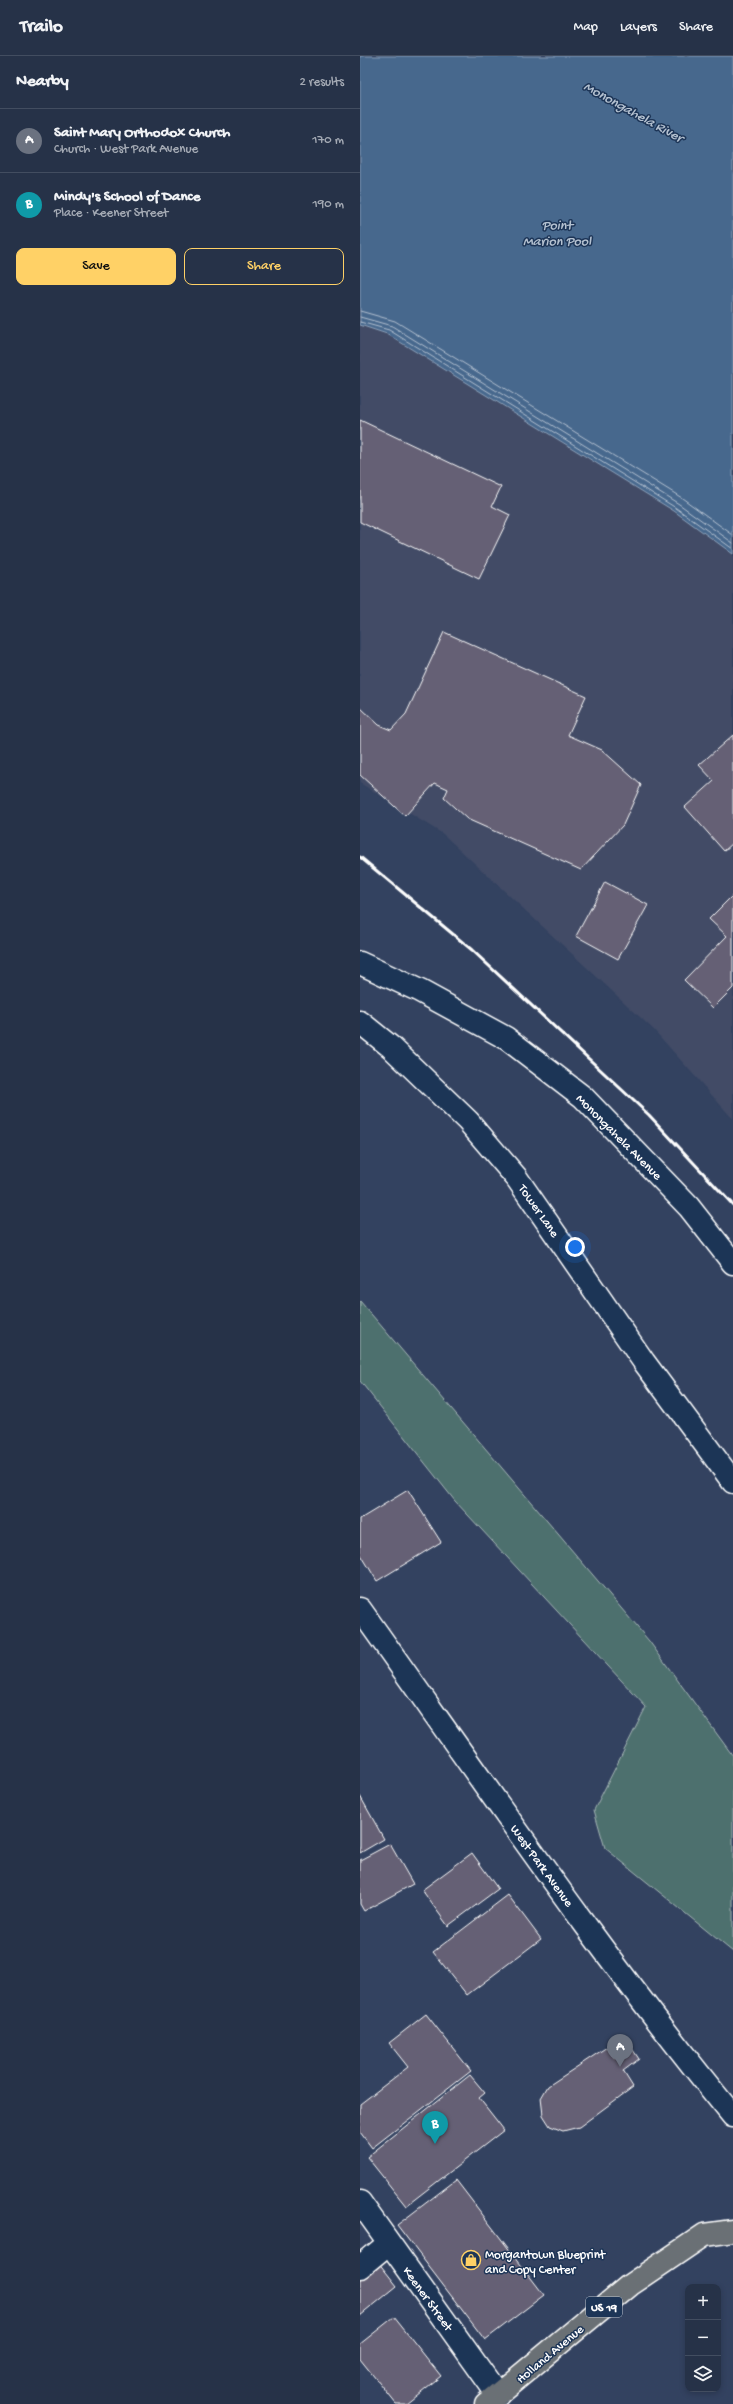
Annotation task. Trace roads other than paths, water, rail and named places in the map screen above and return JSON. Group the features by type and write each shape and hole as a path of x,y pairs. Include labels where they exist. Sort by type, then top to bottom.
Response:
{"main road":[{"name":"Holland Avenue","path":"492,2399 630,2285 704,2235 733,2231"}],"street":[{"name":"Monongahela Avenue","path":"360,963 420,991 506,1038 583,1097 689,1208 733,1263"},
{"name":"Tower Lane","path":"360,1022 391,1047 468,1121 516,1177 644,1362 733,1482"},
{"name":"West Park Avenue","path":"360,1609 637,1995 669,2038 733,2116"},
{"name":"Keener Street","path":"360,2202 389,2243 492,2399"},
{"path":"360,2267 389,2243"}],"water":[{"name":"Point Marion Pool","path":"360,56 733,56 733,554 674,511 387,334 360,325"}],"railway":[{"path":"360,857 472,950 649,1115 733,1205"}],"place":[{"name":"Saint Mary Orthodox Church","path":"620,2067"},
{"name":"Mindy's School of Dance","path":"435,2144"},
{"name":"Morgantown Blueprint and Copy Center","path":"471,2260"}],"water label":[{"name":"Monongahela River","path":"634,111"}]}
